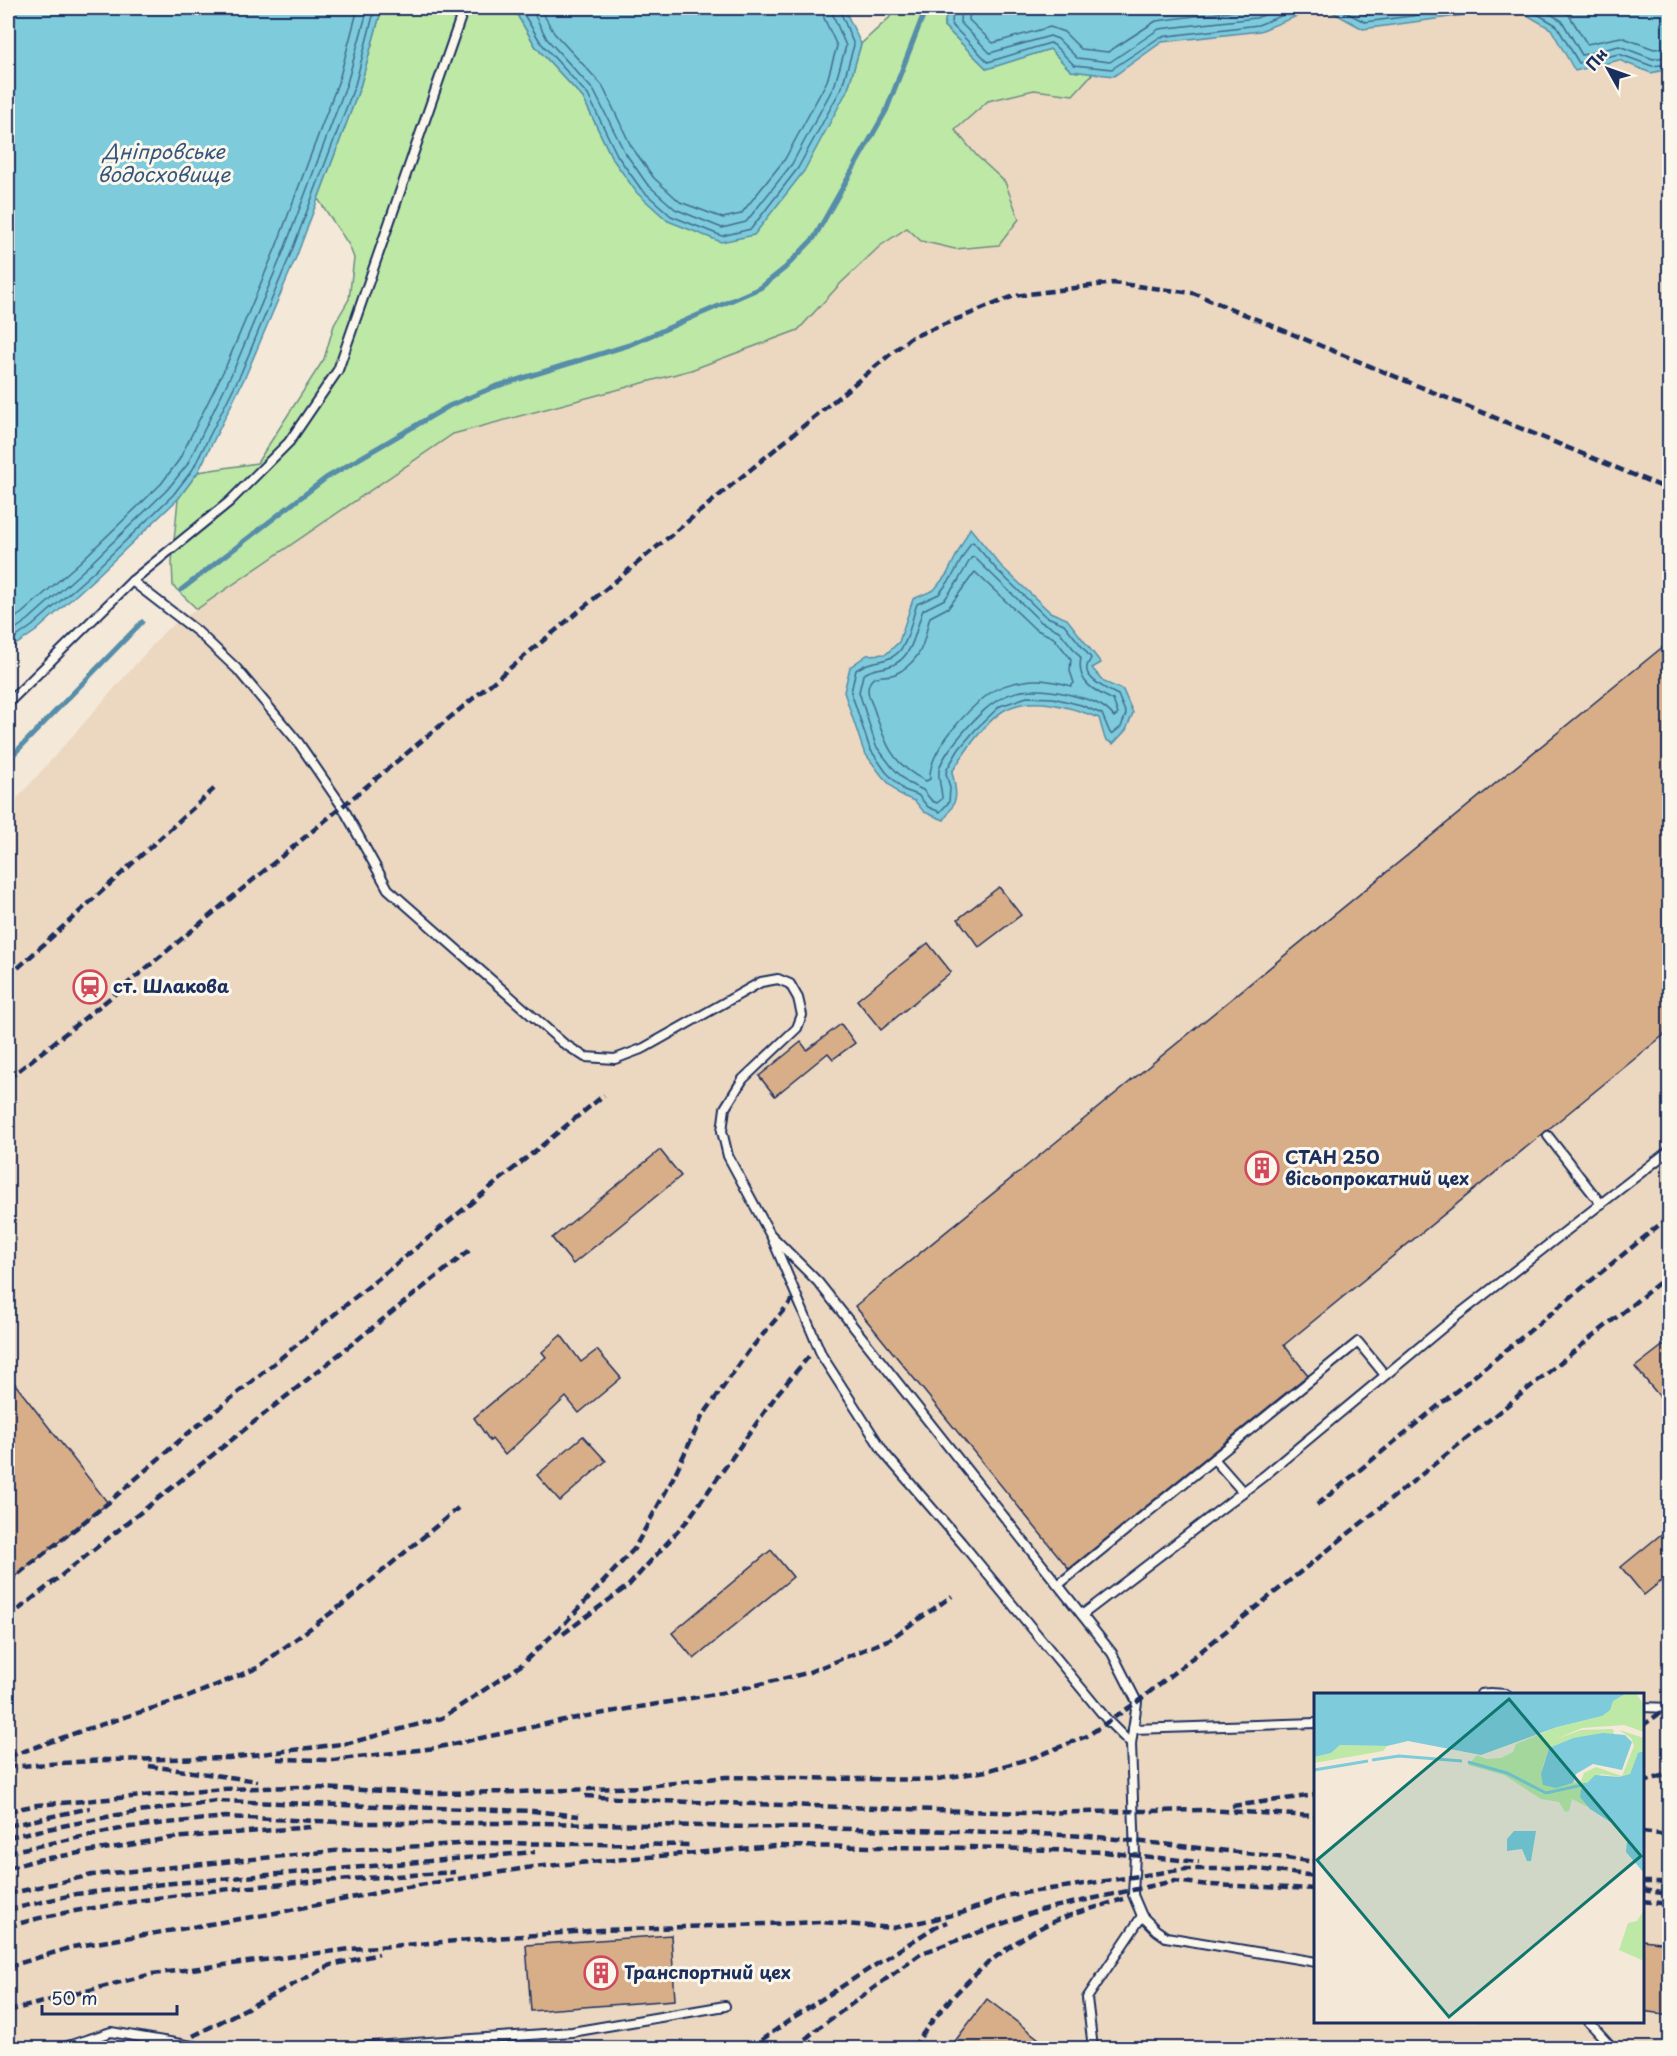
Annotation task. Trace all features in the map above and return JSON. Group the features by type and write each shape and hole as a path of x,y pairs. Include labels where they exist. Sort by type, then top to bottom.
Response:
{"lane":[{"path":"8,703 132,581 229,502 290,442 338,370 464,8"},
{"path":"132,581 198,632 237,669 298,742 342,807 388,889 563,1043 585,1057 615,1059 644,1048 761,982 778,979 790,984 798,998 802,1015 797,1028 742,1079 725,1108 722,1131 728,1156 770,1234 822,1356 885,1454 961,1542 1109,1722 1131,1744"},
{"path":"1548,1136 1601,1203"},
{"path":"1082,1615 1243,1492 1458,1315 1670,1150"},
{"path":"770,1234 818,1282 1112,1653 1137,1702 1131,1744 1135,1855 1133,1895 1142,1916 1166,1937 1314,1962"},
{"path":"1058,1585 1358,1342 1385,1375"},
{"path":"1214,1459 1243,1492"},
{"path":"1644,1707 1670,1708"},
{"path":"1133,1729 1314,1723"},
{"path":"1094,2049 1087,1998 1142,1916"},
{"path":"345,2049 572,2032 725,2006"},
{"path":"1590,2023 1610,2045 1610,2049"},
{"path":"63,2049 111,2032 204,2049"}],"shaded area":[{"path":"1317,8 1325,8 1363,29 1515,8 1551,29 1576,71 1619,60 1651,73 1669,69 1669,2048 8,2048 8,809 166,630 572,352 1050,49 1114,76 1162,42 1260,31"}],"green space":[{"path":"382,8 518,8 516,13 536,47 583,98 612,158 848,89 861,44 890,17 892,8 948,8 944,26 987,69 1050,49 1071,71 1093,73 1073,95 1034,90 988,101 955,130 977,156 1005,182 1019,219 999,245 955,249 921,241 907,228 880,246 841,283 798,330 691,370 453,434 197,609 173,586 172,562 178,499 198,472 257,463 324,359 334,325 349,299 354,258 349,245 318,199 360,87"}],"water":[{"name":"Дніпровське водосховище","path":"8,8 382,8 360,87 297,255 246,375 198,472 178,499 95,578 36,631 8,650"},
{"path":"518,8 844,8 861,44 848,89 804,171 754,235 721,242 668,221 637,193 612,158 583,98 536,47 516,13"},
{"path":"948,8 1317,8 1260,31 1162,42 1114,76 1071,71 1050,49 987,69 944,26"},
{"path":"1325,8 1515,8 1363,29"},
{"path":"1515,8 1669,8 1669,69 1651,73 1619,60 1575,71 1551,29"},
{"path":"970,528 1001,566 1050,612 1067,619 1101,663 1092,668 1104,682 1123,690 1133,713 1126,730 1113,744 1105,739 1099,718 1064,706 1026,703 1003,711 982,731 952,772 955,798 944,820 924,812 915,801 900,795 882,776 864,752 844,692 850,667 867,655 886,654 899,642 913,599 934,590 947,574"}],"building":[{"name":"СТАН 250 вісьопрокатний цех","path":"1670,641 1670,1030 1284,1345 1308,1375 1069,1569 855,1306"},
{"path":"999,887 1021,915 979,947 958,919"},
{"path":"928,943 951,972 881,1030 857,1000"},
{"path":"841,1024 855,1043 833,1059 828,1053 775,1096 759,1076 801,1042 807,1050"},
{"path":"660,1150 681,1176 573,1264 552,1238"},
{"path":"561,1335 581,1362 597,1350 621,1378 579,1413 566,1397 505,1455 492,1439 490,1441 474,1418 546,1357 542,1352"},
{"path":"1670,1340 1670,1409 1635,1367"},
{"path":"8,1375 108,1503 8,1582"},
{"path":"583,1436 606,1461 560,1501 537,1475"},
{"path":"1670,1527 1670,1574 1644,1595 1621,1567"},
{"path":"771,1550 793,1577 694,1659 672,1633"},
{"name":"Транспортний цех","path":"671,1935 675,2000 531,2011 526,1945"},
{"path":"1644,1940 1670,1943 1670,2015 1644,2011"},
{"path":"987,1999 1052,2049 949,2049"}],"waterway":[{"path":"181,590 326,478 449,406 494,387 629,345 760,288 785,268 814,238 886,111 926,8"},
{"path":"8,760 142,622"}],"railway":[{"path":"8,1079 110,998 910,338 1014,296 1113,283 1193,293 1670,490"},
{"path":"8,977 215,788"},
{"path":"8,1582 108,1503 186,1435 604,1095"},
{"path":"1317,1505 1670,1216"},
{"path":"8,1618 470,1250"},
{"path":"8,1811 37,1805 224,1789 297,1787 430,1793 519,1792 640,1787 726,1777 932,1780 986,1771 1035,1757 1087,1736 1137,1702 1670,1274"},
{"path":"8,1767 104,1760 229,1758 349,1743 442,1718 520,1666 565,1623 634,1549 671,1482 702,1417 748,1352 794,1298"},
{"path":"563,1634 629,1585 687,1521 778,1393 810,1355"},
{"path":"8,1757 188,1697 257,1668 343,1604 458,1508"},
{"path":"277,1759 333,1760 435,1748 564,1720 727,1692 807,1673 890,1639 952,1596"},
{"path":"1644,1725 1670,1706"},
{"path":"149,1766 258,1781"},
{"path":"1644,1782 1670,1773"},
{"path":"1232,1806 1314,1795"},
{"path":"585,1796 661,1801 1027,1813 1203,1810 1314,1816"},
{"path":"8,1837 117,1815 216,1801 533,1811 579,1816"},
{"path":"8,1826 90,1808"},
{"path":"8,1852 130,1827 225,1817 363,1823 545,1823 961,1831 1088,1836 1314,1862"},
{"path":"8,1868 37,1860 171,1838 312,1827"},
{"path":"1644,1832 1670,1835"},
{"path":"8,1894 92,1875 344,1850 480,1843 693,1845"},
{"path":"8,1967 72,1947 270,1914 401,1888 533,1867 774,1846 976,1848"},
{"path":"969,1847 1103,1852 1199,1862"},
{"path":"8,1910 76,1894 163,1884 535,1852"},
{"path":"1250,1868 1314,1876"},
{"path":"8,2011 152,1974 351,1949 601,1930 822,1922 893,1928 962,1913 1010,1895 1186,1869 1259,1869"},
{"path":"8,1927 35,1919 161,1897 286,1884 455,1872"},
{"path":"795,2048 817,2029 922,1953 1040,1910 1174,1881 1209,1885 1314,1889"},
{"path":"1644,1882 1670,1882"},
{"path":"1644,1890 1670,1894"},
{"path":"913,2048 955,1995 1005,1950 1052,1922 1123,1899"},
{"path":"1644,1901 1670,1904"},
{"path":"750,2048 797,2015 935,1927 947,1922"},
{"path":"193,2036 331,1965 379,1954"}],"place":[{"name":"ст. Шлакова","path":"90,987"},
{"name":"СТАН 250 вісьопрокатний цех","path":"1262,1168"},
{"name":"Транспортний цех","path":"601,1973"}]}
